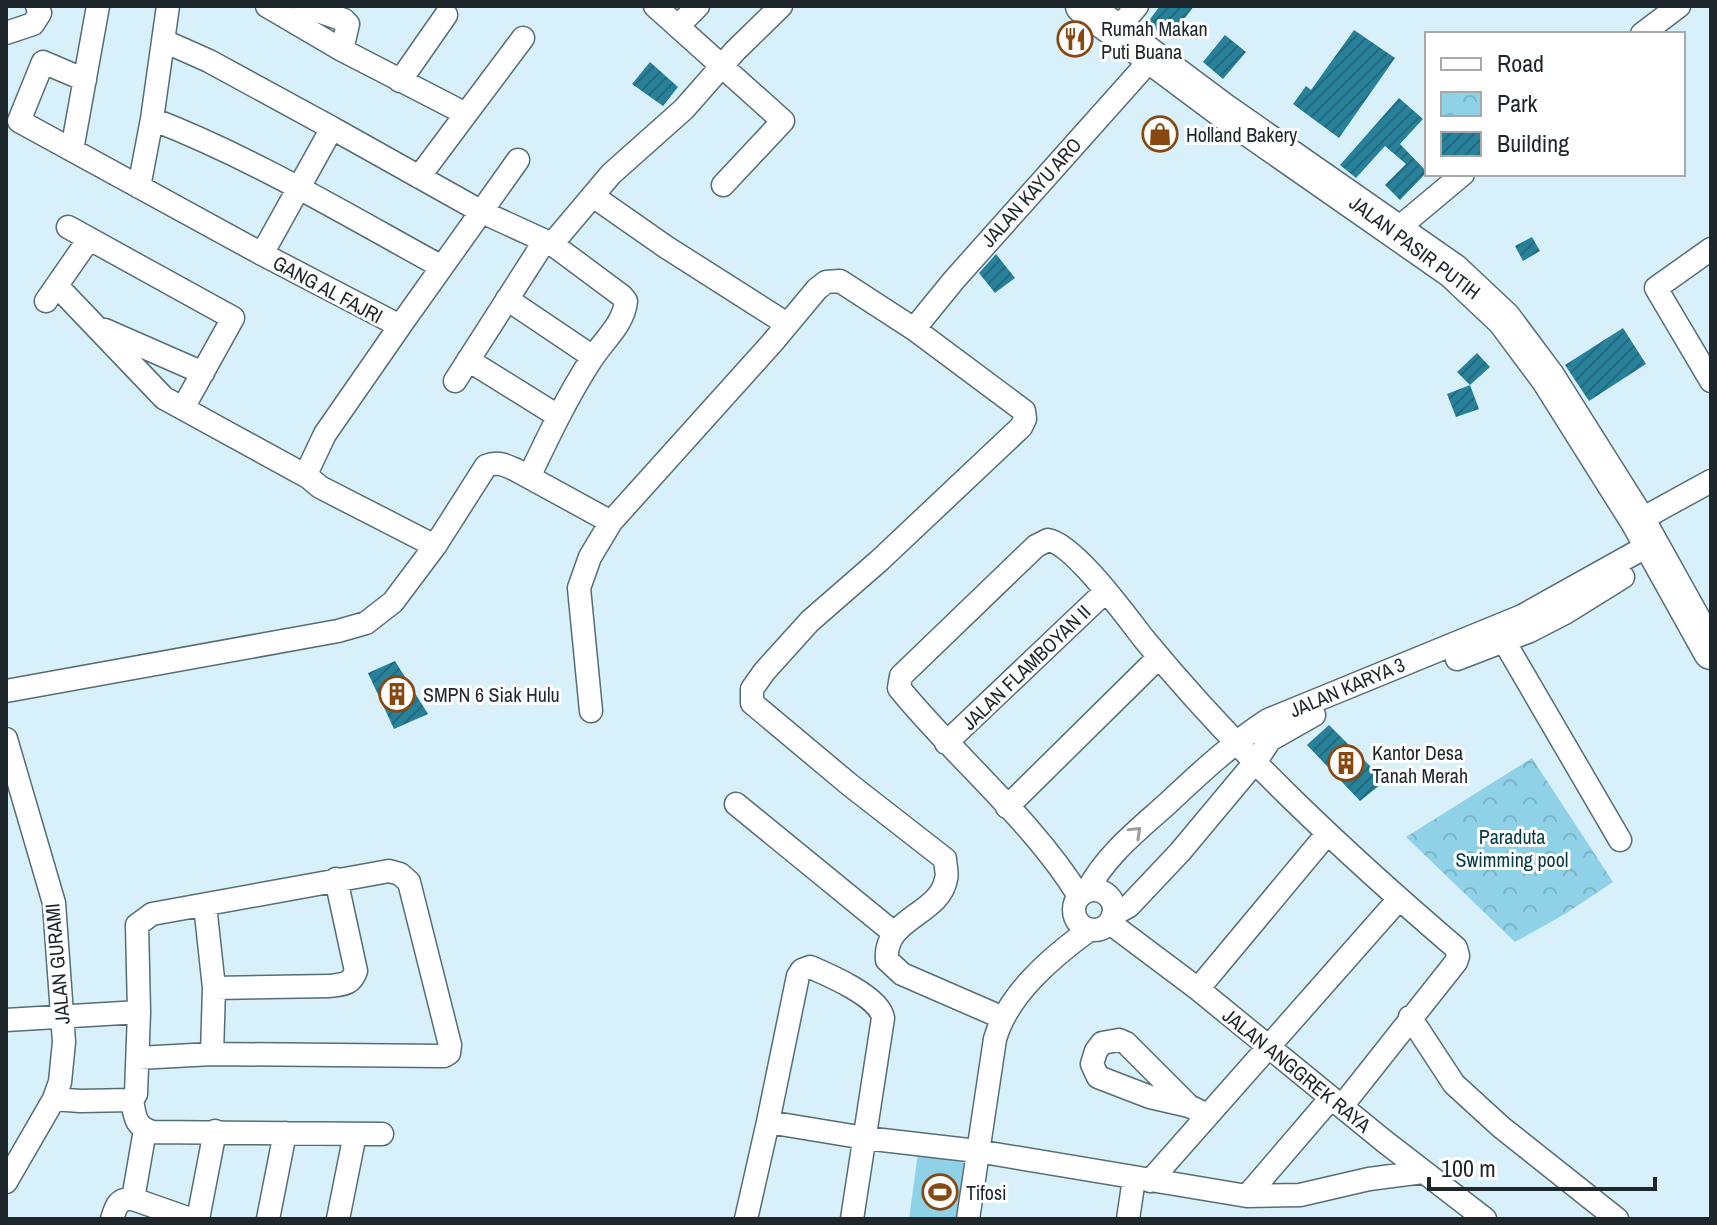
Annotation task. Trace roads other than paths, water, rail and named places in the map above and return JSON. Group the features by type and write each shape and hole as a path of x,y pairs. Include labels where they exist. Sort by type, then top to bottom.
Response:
{"highway":[{"name":"JALAN PASIR PUTIH","path":"1108,13 1152,58 1453,271 1504,319 1548,378 1649,540 1711,652"}],"street":[{"path":"6,33 33,24 40,13 37,6"},
{"path":"72,150 98,6"},
{"path":"139,187 168,6"},
{"path":"267,6 342,50 466,114"},
{"path":"304,6 348,24 342,50"},
{"path":"655,6 783,121 723,185"},
{"path":"678,26 698,6"},
{"path":"455,381 507,299 548,243 611,174 684,109 723,64 781,6"},
{"path":"1645,32 1679,6"},
{"path":"400,81 446,15"},
{"path":"419,177 523,38"},
{"path":"164,41 209,61 482,212 548,243 626,301 622,317 593,357 558,416 529,477"},
{"name":"JALAN KAYU ARO","path":"914,329 1152,58"},
{"path":"85,80 43,62 19,121 262,254"},
{"path":"152,119 186,132 299,188 442,267"},
{"name":"GANG AL FAJRI","path":"332,128 262,254 400,326 518,160"},
{"path":"1396,230 1461,176"},
{"path":"593,196 787,324"},
{"path":"68,227 233,318 183,408"},
{"path":"89,239 52,294 96,326 164,398 308,477 320,487 435,546"},
{"path":"1711,249 1656,288 1711,381"},
{"path":"591,711 579,588 590,557 611,522 826,282 840,281 914,329 1024,411 1024,423 880,560 810,621 752,689 752,703 761,713 945,859 947,878 940,895 894,933 886,947 887,960 902,974 1001,1017"},
{"path":"507,299 593,357"},
{"path":"96,326 203,373"},
{"path":"308,477 309,465 325,434 400,326"},
{"path":"468,360 558,416"},
{"path":"6,691 307,637 366,623 393,602 435,546 486,466 496,462 611,522"},
{"name":"JALAN KARYA 3","path":"1092,912 1129,906 1256,761 1270,740 1319,705 1526,624 1562,605 1649,540 1711,481"},
{"name":"JALAN ANGGREK RAYA","path":"1106,591 1062,543 1048,540 1036,546 901,676 899,688 1066,875 1092,912 1198,989 1485,1219"},
{"path":"1106,591 1159,657 1235,741 1327,834 1458,952 1456,962 1410,1017 1336,1102 1247,1196"},
{"name":"JALAN FLAMBOYAN II","path":"946,743 1106,591"},
{"name":"JALAN KARYA 3","path":"968,1219 1001,1017 1067,946 1092,912 1099,868 1235,741 1268,720 1504,641 1526,624"},
{"path":"1504,641 1620,840"},
{"path":"1007,807 1159,657"},
{"name":"JALAN GURAMI","path":"6,739 54,903 64,1042 60,1082 54,1099 6,1182"},
{"path":"736,804 894,933"},
{"path":"1198,989 1327,834"},
{"path":"138,1058 212,1054 444,1056 449,1053 450,1045 409,882 400,874 389,871 336,879 152,914 137,925 138,1058 136,1094 132,1100 136,1122 145,1130 382,1134"},
{"path":"214,988 330,986 353,979 356,971 336,879"},
{"path":"1128,1219 1142,1180 1198,1110 1270,1047 1399,899"},
{"path":"205,905 214,988 212,1054"},
{"path":"746,1219 798,976 810,967 875,1003 882,1012 852,1219"},
{"path":"6,1020 62,1014 139,1012"},
{"path":"1410,1017 1454,1084 1501,1127 1617,1219"},
{"path":"54,1099 132,1100"},
{"path":"768,1122 865,1138 977,1151 1247,1196 1300,1195 1369,1179 1423,1172"},
{"path":"133,1199 145,1130"},
{"path":"198,1219 215,1131"},
{"path":"268,1219 285,1133"},
{"path":"338,1219 355,1134"},
{"path":"112,1219 118,1203 124,1199 133,1199 190,1219"}],"place":[{"name":"Rumah Makan Puti Buana","path":"1075,39"},
{"name":"Holland Bakery","path":"1160,134"},
{"name":"SMPN 6 Siak Hulu","path":"397,694"},
{"name":"Kantor Desa Tanah Merah","path":"1346,763"},
{"name":"Tifosi","path":"940,1192"}],"park label":[{"name":"Paraduta Swimming pool","path":"1512,848"}]}
